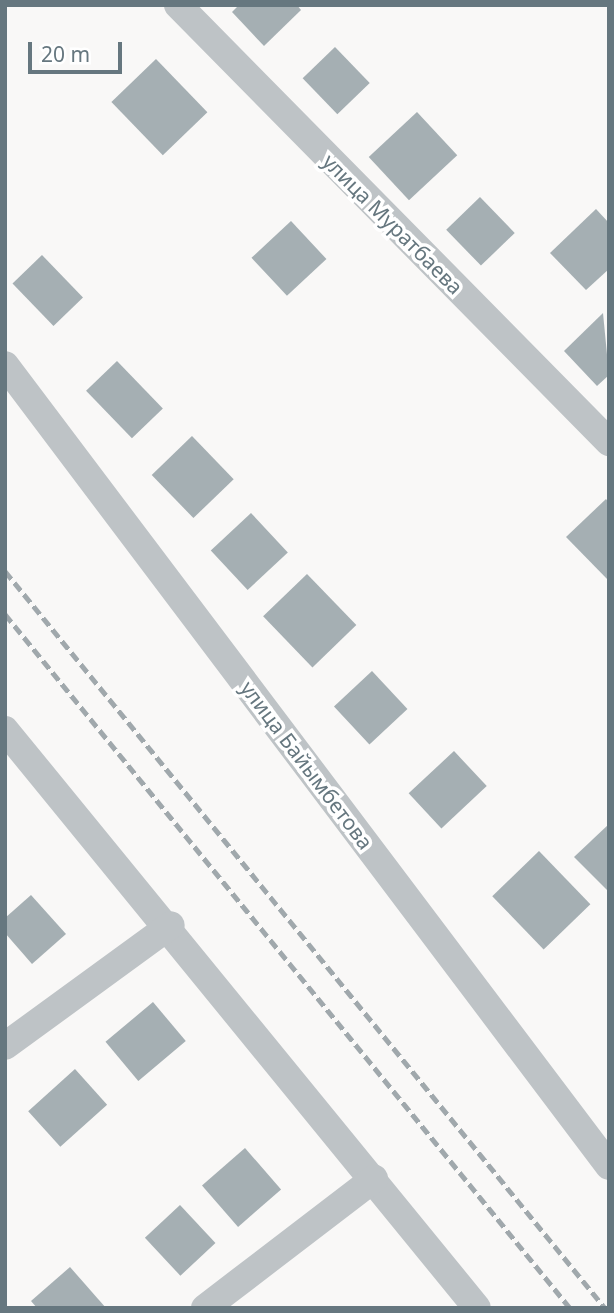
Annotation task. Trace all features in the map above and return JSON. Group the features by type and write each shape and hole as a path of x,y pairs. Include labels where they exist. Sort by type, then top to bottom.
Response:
{"street":[{"name":"улица Муратбаева","path":"178,5 609,442"},
{"name":"улица Байымбетова","path":"5,365 609,1166"},
{"path":"5,730 171,925 477,1308"},
{"path":"5,1046 171,925"},
{"path":"205,1308 374,1179"}],"building":[{"path":"239,5 297,5 301,10 264,46 232,12"},
{"path":"335,47 370,83 337,114 303,78"},
{"path":"156,59 207,112 163,155 111,102"},
{"path":"417,112 457,155 409,200 369,157"},
{"path":"480,197 515,233 481,266 446,230"},
{"path":"596,209 609,223 609,269 586,290 550,253"},
{"path":"291,221 326,259 287,296 252,258"},
{"path":"42,255 83,297 53,326 13,283"},
{"path":"603,313 609,375 597,386 564,351"},
{"path":"117,361 163,408 132,438 86,391"},
{"path":"192,436 234,479 193,518 152,475"},
{"path":"606,499 609,503 609,581 566,537"},
{"path":"251,513 288,552 248,590 211,551"},
{"path":"307,574 356,625 312,667 263,616"},
{"path":"372,671 407,709 369,744 334,706"},
{"path":"454,751 487,786 441,828 409,793"},
{"path":"609,824 609,892 574,857"},
{"path":"539,851 590,904 544,949 492,896"},
{"path":"31,895 66,934 32,964 5,933 5,918"},
{"path":"153,1002 186,1041 138,1081 106,1042"},
{"path":"75,1069 107,1105 60,1147 28,1111"},
{"path":"245,1148 281,1190 238,1227 202,1185"},
{"path":"180,1205 215,1243 180,1276 145,1238"},
{"path":"70,1267 106,1308 37,1308 31,1301"}],"railway":[{"path":"5,571 605,1308"},
{"path":"5,614 570,1308"}]}
